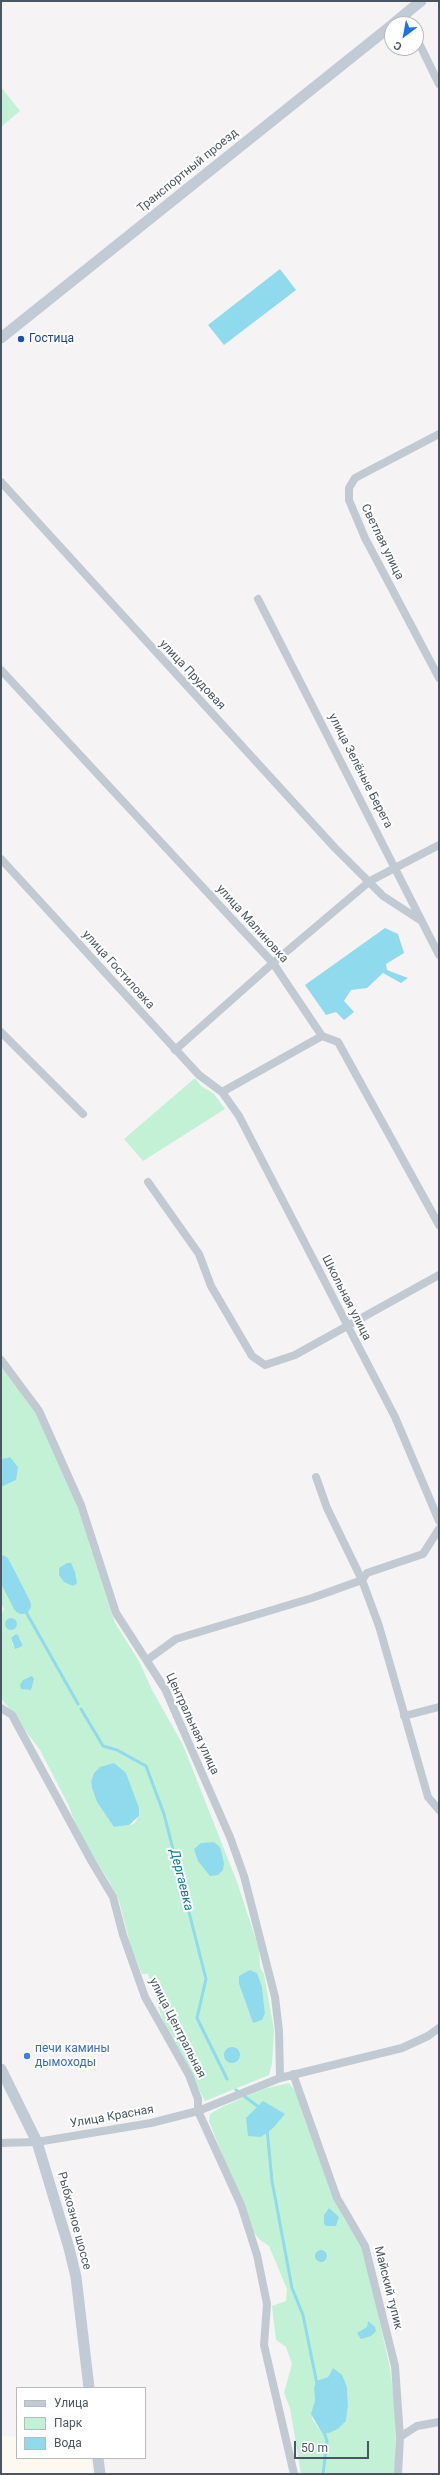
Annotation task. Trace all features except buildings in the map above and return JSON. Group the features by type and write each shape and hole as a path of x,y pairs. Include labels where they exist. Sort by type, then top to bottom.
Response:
{"main road":[{"name":"Транспортный проезд","path":"410,16 421,1"},
{"name":"Транспортный проезд","path":"1,338 384,30"},
{"name":"Рыбхозное шоссе","path":"1,2070 37,2142 53,2190 76,2277 89,2387"},
{"path":"98,2459 100,2474"}],"street":[{"path":"424,54 439,84"},
{"name":"Светлая улица","path":"439,434 355,478 349,488 349,500 365,538 439,678"},
{"name":"улица Прудовая","path":"1,482 329,842 384,896 420,920"},
{"name":"улица Зелёные Берега","path":"258,598 365,806 394,868 439,955"},
{"name":"улица Малиновка","path":"1,670 273,963 322,1036 338,1042 439,1225"},
{"path":"175,1050 273,963 370,881 439,845"},
{"name":"улица Гостиловка","path":"1,859 175,1050 199,1075 222,1092"},
{"path":"1,1032 83,1114"},
{"path":"222,1092 322,1036"},
{"name":"Школьная улица","path":"222,1092 239,1116 395,1418 439,1522"},
{"path":"148,1182 199,1254 211,1286 256,1360 266,1364 295,1355 348,1327 439,1275"},
{"name":"Центральная улица","path":"1,1360 39,1410 82,1505 116,1613 166,1689 230,1837 244,1876 275,1997 279,2038 280,2078"},
{"path":"316,1477 327,1508 362,1580 379,1626 428,1797 439,1810"},
{"path":"147,1660 176,1639 265,1614 362,1580 367,1573 423,1554 439,1529"},
{"path":"404,1716 439,1707"},
{"name":"улица Центральная","path":"1,1708 12,1715 92,1862 113,1897 122,1935 145,1997 189,2075 198,2099 198,2111 241,2205 257,2255 267,2304 264,2345 294,2474"},
{"name":"Улица Красная","path":"1,2143 37,2142 151,2123 198,2111 280,2078 402,2048 428,2036 439,2028"},
{"name":"Майский тупик","path":"293,2074 336,2198 366,2246 395,2366 400,2437 398,2474"},
{"path":"400,2437 417,2426 439,2422"}],"shaded area":[{"path":"1,2435 16,2437 16,2459 90,2459 93,2474 1,2474"}],"green space":[{"path":"1,87 20,111 1,127"},
{"path":"195,1078 201,1086 214,1094 225,1109 143,1161 124,1139"},
{"path":"1,1367 38,1416 65,1469 115,1623 139,1661 152,1690 183,1745 237,1882 259,1949 260,1967 264,1974 274,2030 272,2064 269,2075 205,2101 164,2024 148,1974 142,1974 131,1947 119,1901 109,1881 80,1837 69,1806 40,1750 1,1698 1,1616 4,1609 1,1603 1,1487 16,1480 10,1457 1,1459","holes":["11,1638 20,1639 23,1647 13,1646","94,1773 126,1773 139,1816 134,1824 114,1827 92,1788 91,1780","239,1976 262,1987 265,2013 253,2023 239,1984"]},
{"path":"289,2083 296,2092 344,2219 363,2247 390,2368 396,2413 395,2474 301,2474 290,2408 284,2393 292,2364 286,2347 276,2340 272,2306 286,2301 287,2289 269,2246 260,2240 251,2229 209,2121 210,2114 222,2107 264,2089","holes":["332,2212 339,2217 324,2223 324,2215","332,2370 337,2371 347,2387 348,2406 346,2421 338,2429 329,2433 322,2433 312,2419 315,2401 314,2388 316,2381 328,2377"]}],"water":[{"path":"280,269 296,290 224,345 208,325"},
{"path":"385,928 398,934 404,953 386,964 387,970 408,978 401,983 383,973 367,988 351,990 344,1001 354,1012 344,1020 336,1012 326,1015 305,985"},
{"path":"10,1457 18,1467 16,1480 1,1487 1,1459"},
{"path":"67,1563 71,1563 75,1572 77,1583 73,1586 64,1582 59,1575 59,1568"},
{"path":"13,1618 16,1619 16,1629 9,1630 6,1629 5,1622 6,1619"},
{"path":"16,1634 18,1635 23,1646 15,1649 11,1638"},
{"path":"32,1676 34,1679 31,1690 21,1689 20,1685 23,1680"},
{"path":"114,1763 126,1773 139,1808 139,1816 129,1825 114,1827 97,1802 91,1781 94,1773 100,1767"},
{"path":"214,1842 220,1847 224,1863 223,1870 218,1875 210,1876 198,1861 194,1849 201,1843"},
{"path":"250,1970 257,1973 262,1987 265,2013 262,2020 253,2023 239,1984 239,1976"},
{"path":"229,2047 235,2047 240,2052 238,2061 235,2063 229,2063 224,2058 224,2052"},
{"path":"263,2101 285,2114 273,2128 261,2137 248,2136 246,2118"},
{"path":"329,2208 339,2217 336,2226 326,2226 324,2223 324,2215"},
{"path":"321,2250 325,2252 327,2256 325,2260 321,2262 317,2260 315,2256 317,2252"},
{"path":"368,2321 375,2327 376,2331 371,2336 361,2339 357,2333 367,2327"},
{"path":"333,2368 342,2375 347,2387 348,2406 346,2421 338,2429 329,2433 322,2433 311,2414 315,2401 314,2388 316,2381 328,2377"}],"waterway":[{"path":"1,1564 22,1605"},
{"name":"Дергаевка","path":"22,1605 78,1704"},
{"name":"Дергаевка","path":"81,1709 103,1746 117,1750 146,1766 164,1814 206,1979 197,2018 227,2079"},
{"name":"Дергаевка","path":"236,2090 260,2108"},
{"path":"267,2129 272,2181 292,2288 303,2315 317,2384"},
{"path":"323,2429 327,2441 323,2474"}],"place":[{"name":"Гостица","path":"21,339"},
{"name":"печи камины дымоходы","path":"27,2056"}]}
